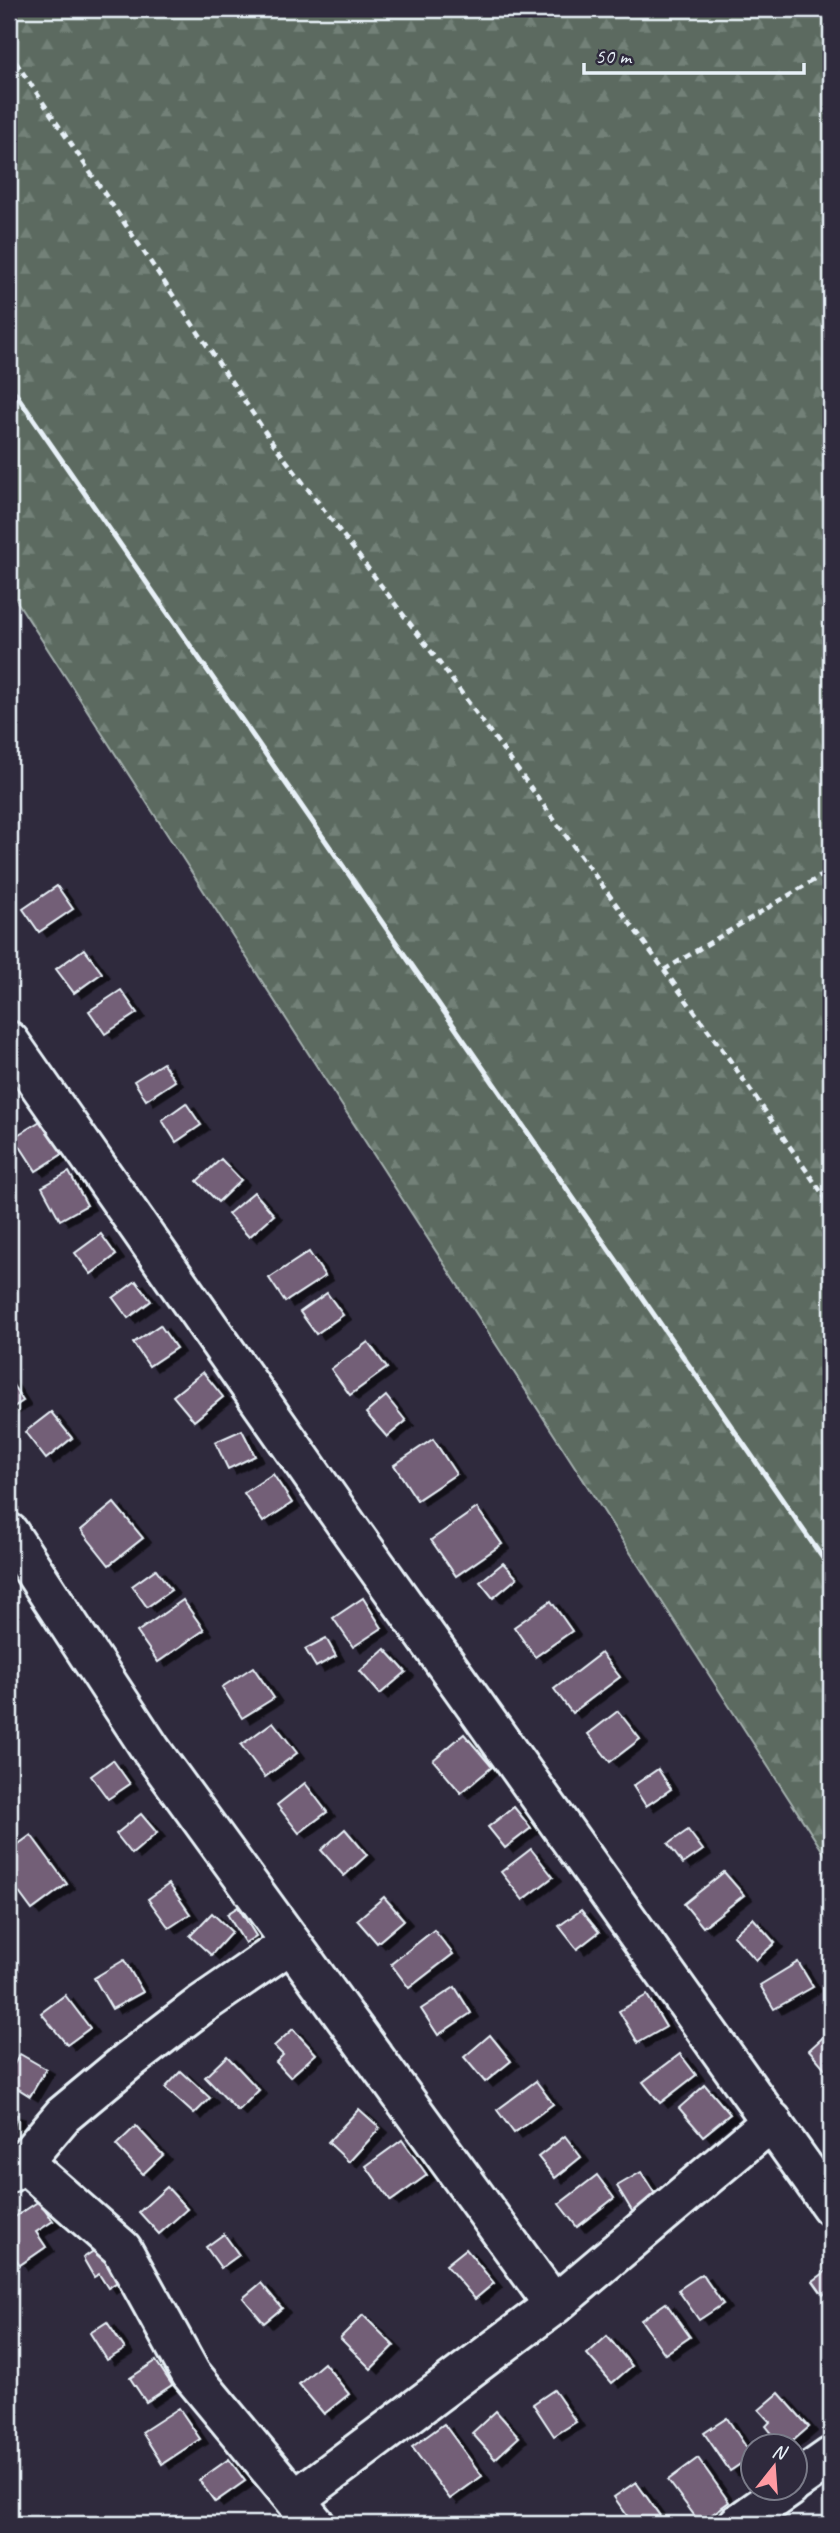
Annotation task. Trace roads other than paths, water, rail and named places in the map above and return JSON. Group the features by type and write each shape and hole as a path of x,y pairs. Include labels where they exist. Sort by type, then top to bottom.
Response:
{"street":[{"path":"9,1041 349,1528 831,2206"},
{"path":"9,1533 151,1749 554,2305"},
{"path":"290,1943 201,2005 62,2115 16,2167 122,2249 191,2374 306,2512 772,2121"},
{"path":"808,2473 831,2456"},
{"path":"738,2524 768,2502"}],"railway":[{"path":"9,384 831,1570"}]}
